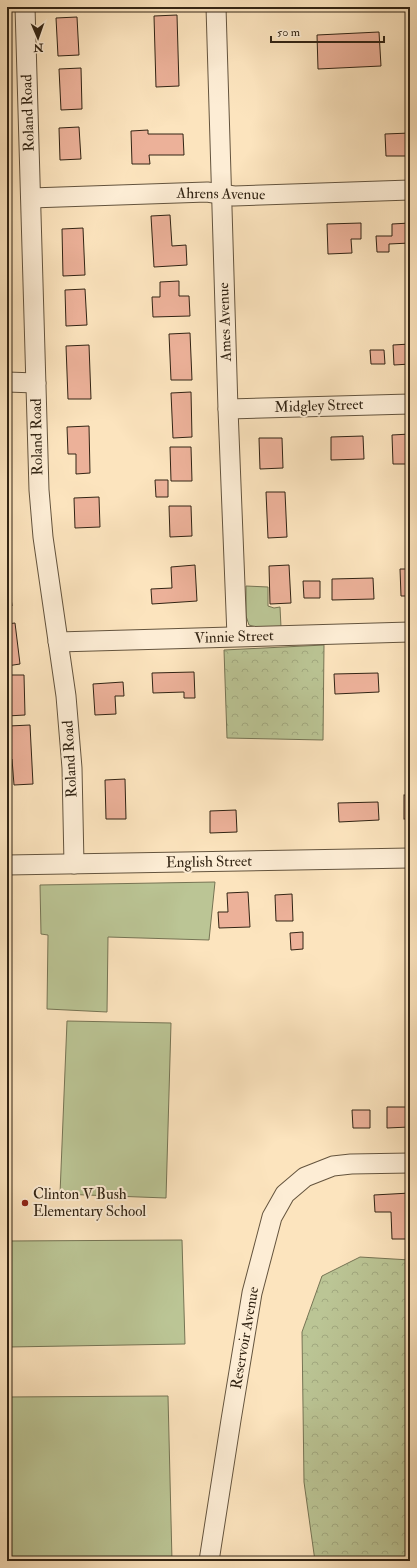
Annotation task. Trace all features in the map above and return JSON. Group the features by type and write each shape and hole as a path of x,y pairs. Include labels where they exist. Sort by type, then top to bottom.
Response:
{"street":[{"name":"Roland Road","path":"25,7 39,490 43,537 70,730 74,864"},
{"name":"Ames Avenue","path":"216,7 228,409 237,636"},
{"name":"Ahrens Avenue","path":"31,198 207,192 234,196 410,190"},
{"path":"7,382 36,383"},
{"name":"Midgley Street","path":"228,409 410,404"},
{"name":"Vinnie Street","path":"58,642 410,632"},
{"name":"English Street","path":"7,865 410,858"},
{"name":"Reservoir Avenue","path":"209,1561 252,1293 272,1217 285,1194 305,1177 334,1166 351,1164 410,1163"}],"green space":[{"path":"246,586 268,587 268,606 274,608 280,607 281,627 256,627 249,625 246,616"},
{"path":"324,645 323,740 227,738 224,650"},
{"path":"215,882 209,940 108,937 107,1012 47,1009 48,935 41,934 40,885"},
{"path":"67,1021 171,1023 166,1198 60,1194"},
{"path":"182,1240 185,1344 9,1347 8,1241"},
{"path":"360,1257 410,1260 410,1561 315,1561 304,1482 302,1332 322,1276"},
{"path":"168,1396 172,1561 7,1561 7,1397"}],"building":[{"path":"177,15 179,86 156,87 154,16"},
{"path":"77,17 79,55 58,56 56,18"},
{"path":"379,32 381,66 318,69 317,35"},
{"path":"81,68 82,109 61,110 59,69"},
{"path":"79,127 81,159 60,160 59,128"},
{"path":"148,130 148,134 183,134 184,155 149,155 150,164 132,164 131,131"},
{"path":"410,133 410,156 386,156 385,134"},
{"path":"170,215 172,246 186,245 187,265 154,267 151,216"},
{"path":"361,223 361,239 351,239 352,253 328,254 327,224"},
{"path":"410,223 410,243 389,244 389,252 377,252 376,236 392,236 392,224"},
{"path":"83,228 85,275 63,276 62,229"},
{"path":"179,281 179,296 189,296 190,316 153,317 152,297 160,297 160,282"},
{"path":"85,289 87,325 66,326 65,290"},
{"path":"190,333 192,380 171,380 169,334"},
{"path":"410,344 410,364 394,365 393,345"},
{"path":"89,345 91,399 68,399 66,346"},
{"path":"370,350 384,350 385,364 371,364"},
{"path":"191,392 192,437 173,438 171,393"},
{"path":"89,426 90,473 76,474 76,454 68,454 67,427"},
{"path":"410,434 410,455 407,455 408,464 393,464 392,435"},
{"path":"363,436 364,459 331,460 331,437"},
{"path":"259,438 282,438 283,468 260,469"},
{"path":"170,447 191,447 192,481 171,481"},
{"path":"155,480 168,480 168,497 156,497"},
{"path":"266,492 285,492 287,537 268,538"},
{"path":"99,497 100,527 75,528 74,498"},
{"path":"169,506 191,506 192,536 170,537"},
{"path":"7,564 12,606 7,606"},
{"path":"195,565 197,601 152,604 151,589 172,588 171,567"},
{"path":"289,565 291,603 270,604 269,566"},
{"path":"400,569 410,569 410,596 401,596"},
{"path":"373,578 374,599 332,600 332,579"},
{"path":"303,581 320,581 320,598 304,598"},
{"path":"15,623 20,664 7,666 7,624"},
{"path":"194,672 195,698 184,698 184,692 153,693 152,673"},
{"path":"378,673 379,692 335,694 334,674"},
{"path":"7,675 24,675 25,715 7,716"},
{"path":"123,682 124,696 115,696 116,714 95,715 93,684"},
{"path":"30,725 33,784 14,785 12,759 7,759 7,744 10,744 9,726"},
{"path":"125,779 126,819 106,819 105,780"},
{"path":"404,795 410,795 410,819 404,819"},
{"path":"378,802 379,820 339,822 338,803"},
{"path":"236,810 237,832 210,833 210,811"},
{"path":"248,892 250,927 219,928 218,912 228,912 227,893"},
{"path":"292,894 293,921 276,921 275,895"},
{"path":"303,932 303,949 291,950 290,933"},
{"path":"387,1107 409,1107 409,1127 387,1128"},
{"path":"352,1110 370,1110 370,1128 353,1128"},
{"path":"410,1193 410,1239 392,1239 391,1212 375,1212 374,1195"}],"place":[{"name":"Clinton V Bush Elementary School","path":"25,1203"}]}
